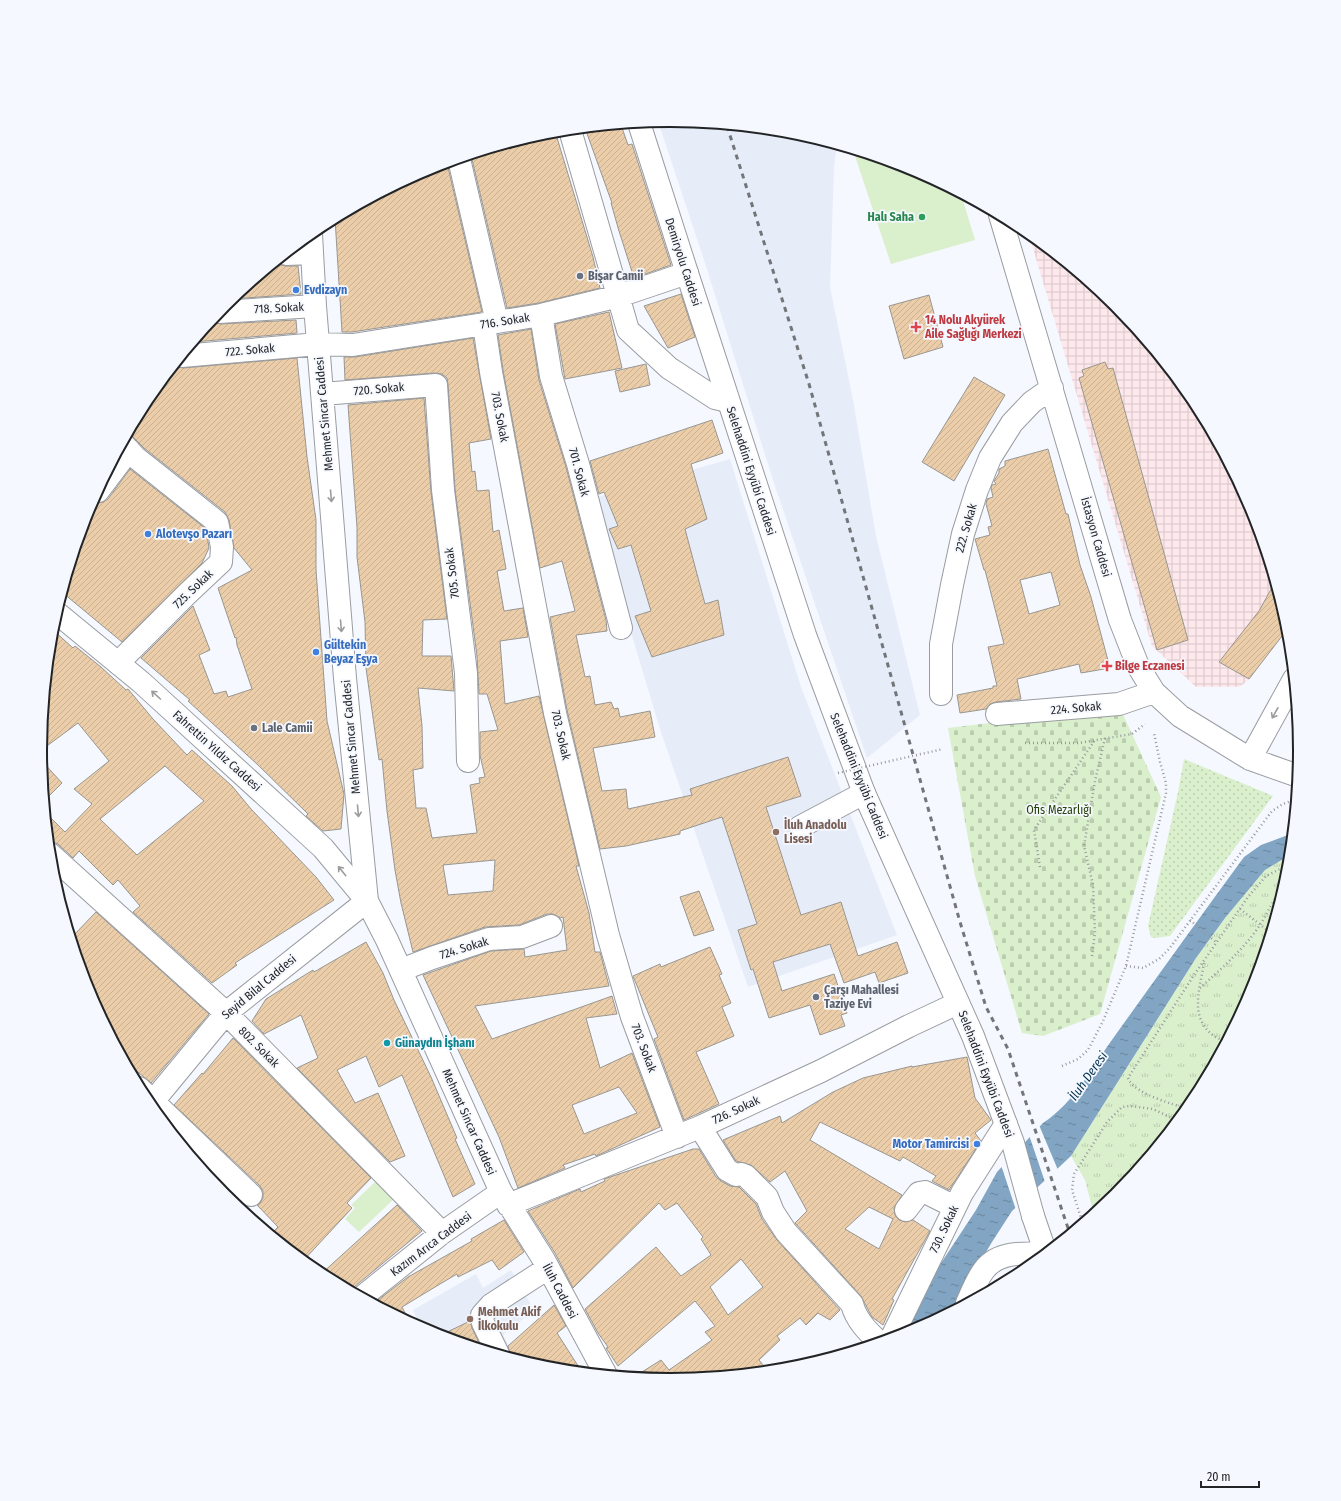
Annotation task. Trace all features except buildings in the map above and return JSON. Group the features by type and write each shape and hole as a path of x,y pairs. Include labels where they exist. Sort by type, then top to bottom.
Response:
{"street":[{"name":"Demiryolu Caddesi","path":"640,128 728,401"},
{"path":"571,135 628,330 670,368 715,398 728,401"},
{"name":"703. Sokak","path":"460,164 491,323 491,372 557,721 608,935 632,1017 677,1137"},
{"name":"İstasyon Caddesi","path":"1002,223 1120,620 1138,666 1154,692 1180,716 1250,759 1293,774"},
{"name":"Mehmet Sincar Caddesi","path":"312,243 315,306 345,678 367,901 401,970 507,1202"},
{"name":"716. Sokak","path":"318,344 353,345 541,315 619,296 686,273"},
{"name":"718. Sokak","path":"229,311 315,306"},
{"name":"701. Sokak","path":"541,315 551,376 578,464 621,628"},
{"name":"722. Sokak","path":"189,355 318,344"},
{"name":"720. Sokak","path":"322,394 436,385"},
{"name":"705. Sokak","path":"436,385 443,490 454,592 466,673 468,761"},
{"name":"222. Sokak","path":"941,694 941,644 963,534 977,490 990,458 1012,423 1032,402 1052,388"},
{"name":"Selehaddini Eyyübi Caddesi","path":"728,401 805,635 864,793 973,1036 1009,1133 1044,1249"},
{"name":"725. Sokak","path":"118,663 221,562 222,547 217,522 126,447"},
{"name":"Fahrettin Yıldız Caddesi","path":"62,618 141,682 323,848 367,901"},
{"path":"1250,759 1291,685"},
{"name":"224. Sokak","path":"997,714 1119,704 1154,692"},
{"path":"800,827 864,793"},
{"name":"802. Sokak","path":"57,860 226,1013 442,1233"},
{"name":"Seyid Bilal Caddesi","path":"151,1095 226,1013 367,901"},
{"name":"724. Sokak","path":"401,970 489,939 522,937 551,926"},
{"name":"726. Sokak","path":"507,1202 700,1127 821,1071 958,1003"},
{"path":"163,1112 251,1195"},
{"path":"700,1127 726,1170 736,1175 742,1174 746,1176 767,1197 773,1212 786,1232 852,1304 854,1314 876,1339"},
{"name":"730. Sokak","path":"895,1332 962,1193 1009,1133"},
{"path":"906,1210 919,1193 925,1192 955,1208"},
{"name":"Kazım Arıca Caddesi","path":"366,1294 442,1233 507,1202"},
{"name":"İluh Caddesi","path":"507,1202 548,1268 604,1370"},
{"path":"970,1297 984,1269 993,1261 1019,1253 1038,1254"},
{"path":"496,1349 483,1323 482,1315 491,1305 548,1268"}],"path":[{"path":"1025,743 1079,742 1095,740 1132,734 1145,724"},
{"path":"1062,1066 1078,1059 1088,1050 1103,1021 1126,966 1166,793 1166,783 1154,733"},
{"path":"1092,956 1095,932 1094,885 1084,846 1095,781 1105,738"},
{"path":"1040,867 1034,830 1095,740"},
{"path":"838,773 943,749"},
{"path":"1126,966 1143,968 1159,959 1169,949 1272,811 1292,800"},
{"path":"1182,1107 1154,1098 1130,1084 1128,1078 1194,975 1248,897 1266,876 1283,868"},
{"path":"1200,988 1230,961 1261,925 1277,896"},
{"path":"1240,909 1267,930"},
{"path":"1190,920 1217,943"},
{"path":"1204,961 1198,1004 1201,1019 1208,1032 1216,1038 1223,1039"},
{"path":"1082,1219 1072,1190 1074,1174 1107,1122 1122,1107 1130,1106 1153,1109 1173,1119"}],"shaded area":[{"path":"660,127 711,128 752,132 836,149 834,167 830,287 853,400 876,536 920,715 867,758 772,477 705,263"},
{"path":"1031,242 1082,282 1111,310 1139,339 1189,404 1230,475 1247,512 1273,589 1283,635 1249,679 1240,687 1196,687 1152,646"},
{"path":"730,459 801,687 897,935 748,987 660,729 591,499"},
{"name":"Mehmet Akif İlkokulu","path":"511,1270 534,1310 503,1335 515,1354 470,1341 432,1327 418,1320 413,1310 476,1274 483,1288"}],"green space":[{"name":"Halı Saha","path":"855,155 909,174 963,200 975,240 891,264"},
{"name":"Ofis Mezarlığı","path":"1121,710 1161,797 1100,1014 1043,1036 1022,1033 975,876 948,728 1022,719"},
{"path":"1184,759 1273,796 1170,936 1155,938 1151,937 1148,926"},
{"path":"1284,858 1273,912 1261,951 1247,989 1230,1026 1189,1097 1165,1130 1139,1162 1092,1209 1085,1180 1071,1156 1196,958 1225,918 1265,870"},
{"path":"377,1180 396,1197 359,1232 345,1219 355,1208 351,1205"}],"water":[{"name":"İluh Deresi","path":"1289,835 1284,858 1265,870 1225,918 1196,958 1071,1156 1012,1211 954,1306 903,1329 924,1289 976,1210 997,1172 1043,1123 1054,1115 1074,1094 1244,857 1261,845"}],"pier":[{"path":"1039,1125 1058,1170 1045,1182 1029,1135"},
{"path":"1020,1145 1037,1190 1016,1210 1001,1165"}],"railway":[{"path":"728,130 809,384 960,922 986,1007 1008,1049 1069,1230"}],"place":[{"name":"Halı Saha","path":"922,217"},
{"name":"Bişar Camii","path":"580,276"},
{"name":"Evdizayn","path":"296,290"},
{"name":"14 Nolu Akyürek Aile Sağlığı Merkezi","path":"916,327"},
{"name":"Alotevşo Pazarı","path":"148,534"},
{"name":"Gültekin Beyaz Eşya","path":"316,652"},
{"name":"Bilge Eczanesi","path":"1107,666"},
{"name":"Lale Camii","path":"254,728"},
{"name":"İluh Anadolu Lisesi","path":"776,832"},
{"name":"Çarşı Mahallesi Taziye Evi","path":"816,997"},
{"name":"Günaydın İşhanı","path":"387,1043"},
{"name":"Motor Tamircisi","path":"977,1144"},
{"name":"Mehmet Akif İlkokulu","path":"470,1319"}]}
